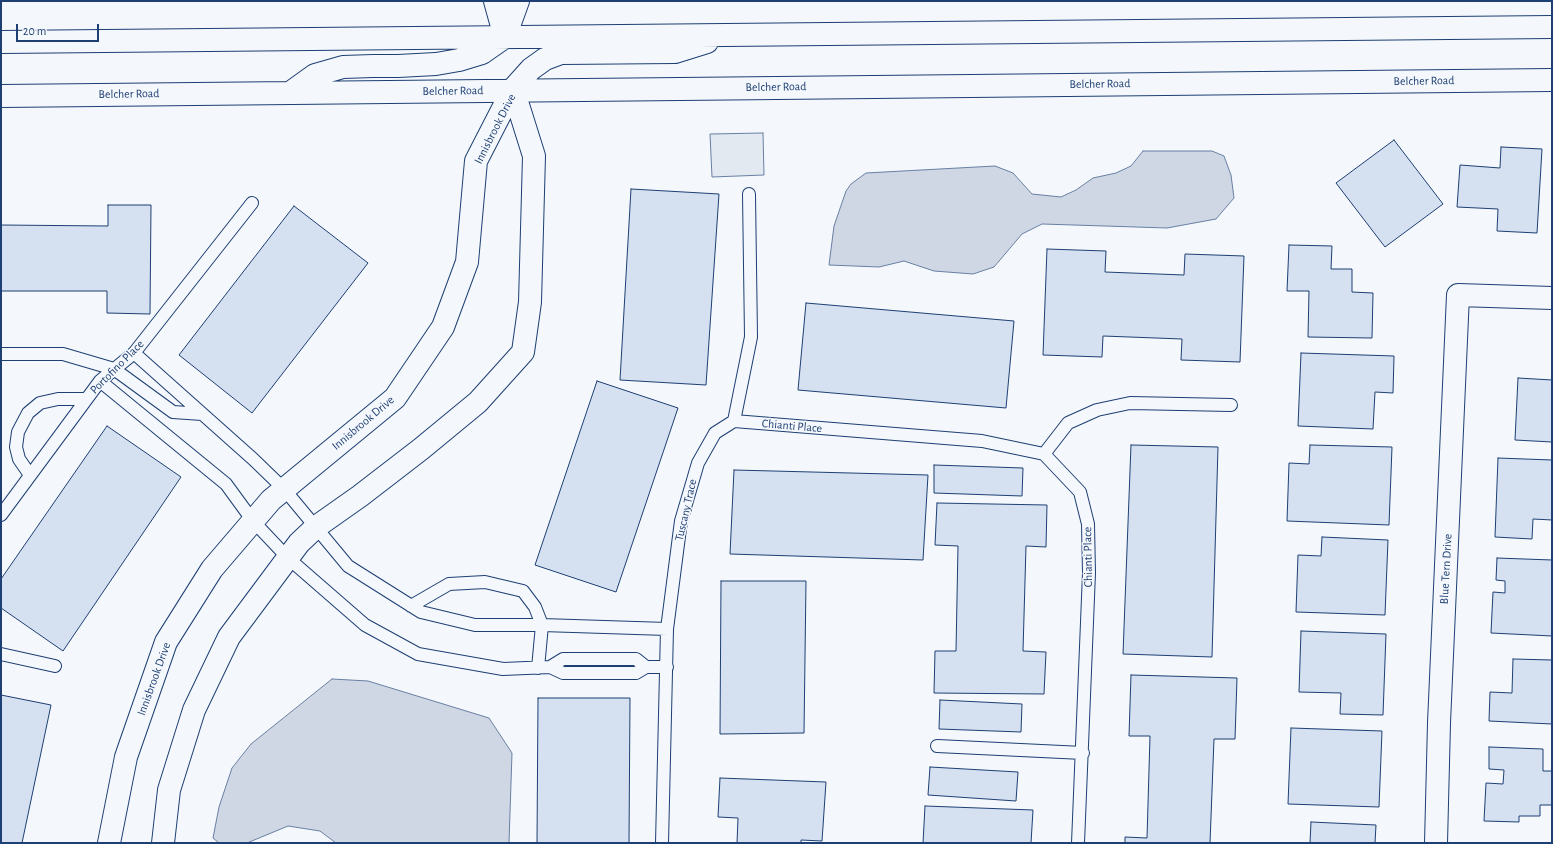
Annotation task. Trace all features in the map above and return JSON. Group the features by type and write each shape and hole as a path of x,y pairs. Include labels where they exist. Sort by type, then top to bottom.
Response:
{"main road":[{"path":"495,1 505,37"},
{"path":"290,93 314,75 343,67 436,64 458,60 482,53 505,37 518,1"},
{"path":"1,42 1552,27"},
{"path":"513,89 531,69 545,59 561,53 675,52 729,35"},
{"name":"Belcher Road","path":"1,96 513,89 1552,80"},
{"name":"Innisbrook Drive","path":"109,843 126,757 166,642 212,569 271,500 395,398 443,327 467,262 476,161 513,89"},
{"name":"Innisbrook Drive","path":"163,843 169,790 194,710 230,637 299,543 316,527 403,463 478,402 522,352 530,302 534,156 513,89"},
{"name":"Blue Tern Drive","path":"1436,843 1439,723 1458,295 1552,298"}],"lane":[{"path":"734,422 751,337 749,194"},
{"name":"Portofino Place","path":"1,515 5,500 30,475 100,381 134,353 252,203"},
{"path":"134,353 284,489 348,566 421,612 474,625 542,625 668,629"},
{"path":"1,354 63,354 114,369 173,412 202,414"},
{"path":"100,381 226,484 253,521 288,558 365,625 418,654 503,669 550,667 563,673 636,673 646,667 667,667"},
{"path":"30,475 19,459 16,447 18,432 28,412 40,403 58,399 86,399"},
{"path":"1044,454 1068,423 1097,410 1130,403 1231,405"},
{"path":"159,429 173,412"},
{"name":"Chianti Place","path":"734,422 982,441 1044,454 1080,492 1088,524 1090,574 1078,843"},
{"name":"Tuscany Trace","path":"662,843 668,629 681,521 698,463 715,433 734,422"},
{"path":"410,606 449,584 485,582 523,591 535,607 542,625 538,668"},
{"path":"1,654 55,666"},
{"path":"937,746 1083,754"}],"shaded area":[{"path":"763,133 764,175 712,177 710,134"},
{"path":"1143,151 1212,151 1224,156 1231,175 1234,198 1216,219 1167,228 1042,224 1022,234 994,267 973,274 934,271 904,261 879,267 829,265 834,226 846,191 851,184 866,173 995,166 1013,173 1032,194 1061,197 1076,190 1093,178 1116,173 1131,166"},
{"path":"332,679 368,681 489,718 512,753 509,843 336,843 320,831 288,826 247,843 219,843 213,838 219,807 232,768 251,744"}],"building":[{"path":"1394,140 1443,204 1385,247 1336,183"},
{"path":"1501,147 1542,149 1537,233 1497,231 1498,209 1457,207 1460,165 1500,168"},
{"path":"631,189 719,194 706,385 620,380"},
{"path":"108,205 151,205 150,314 107,313 107,291 1,291 1,225 108,226"},
{"path":"294,206 368,263 252,413 179,355"},
{"path":"1289,245 1332,246 1331,269 1352,269 1352,292 1373,293 1372,338 1308,337 1309,291 1287,291"},
{"path":"1047,249 1106,251 1105,272 1184,275 1185,254 1244,256 1240,362 1181,360 1182,339 1103,336 1102,357 1043,355"},
{"path":"806,303 1014,321 1006,408 798,390"},
{"path":"1301,353 1394,356 1393,393 1375,392 1373,429 1298,426"},
{"path":"1518,378 1552,380 1552,442 1515,440"},
{"path":"597,381 678,408 616,592 535,565"},
{"path":"107,426 181,477 63,651 1,608 1,579"},
{"path":"1131,445 1218,447 1212,657 1123,654"},
{"path":"1310,445 1392,447 1389,525 1287,521 1289,463 1309,464"},
{"path":"1498,458 1552,460 1552,520 1533,519 1532,539 1495,537"},
{"path":"934,465 1023,468 1022,496 934,493"},
{"path":"734,470 928,475 923,560 730,554"},
{"path":"937,503 1047,505 1046,547 1026,546 1023,651 1046,652 1044,694 934,693 935,651 956,651 958,546 935,545"},
{"path":"1322,537 1388,540 1385,615 1296,612 1298,555 1321,556"},
{"path":"1497,558 1552,560 1552,636 1491,633 1493,592 1505,593 1505,581 1496,580"},
{"path":"721,581 806,581 804,733 720,734"},
{"path":"1301,631 1386,634 1383,715 1340,714 1341,693 1299,692"},
{"path":"1513,659 1552,660 1552,724 1489,721 1490,692 1512,693"},
{"path":"1131,675 1237,678 1235,739 1214,739 1210,843 1125,843 1125,837 1147,838 1150,736 1129,736"},
{"path":"1,695 51,705 22,843 1,843"},
{"path":"538,698 630,698 629,843 537,843"},
{"path":"940,700 1022,704 1021,732 939,729"},
{"path":"1291,728 1382,731 1379,807 1288,804"},
{"path":"1489,747 1543,749 1543,771 1552,771 1552,805 1540,805 1540,816 1519,816 1519,822 1484,821 1486,783 1503,784 1504,770 1489,769"},
{"path":"930,767 1018,772 1016,801 928,795"},
{"path":"720,778 826,782 822,841 801,840 801,843 737,843 738,818 718,817"},
{"path":"925,806 1033,810 1031,843 923,843"},
{"path":"1311,822 1376,825 1375,843 1310,843"}]}
